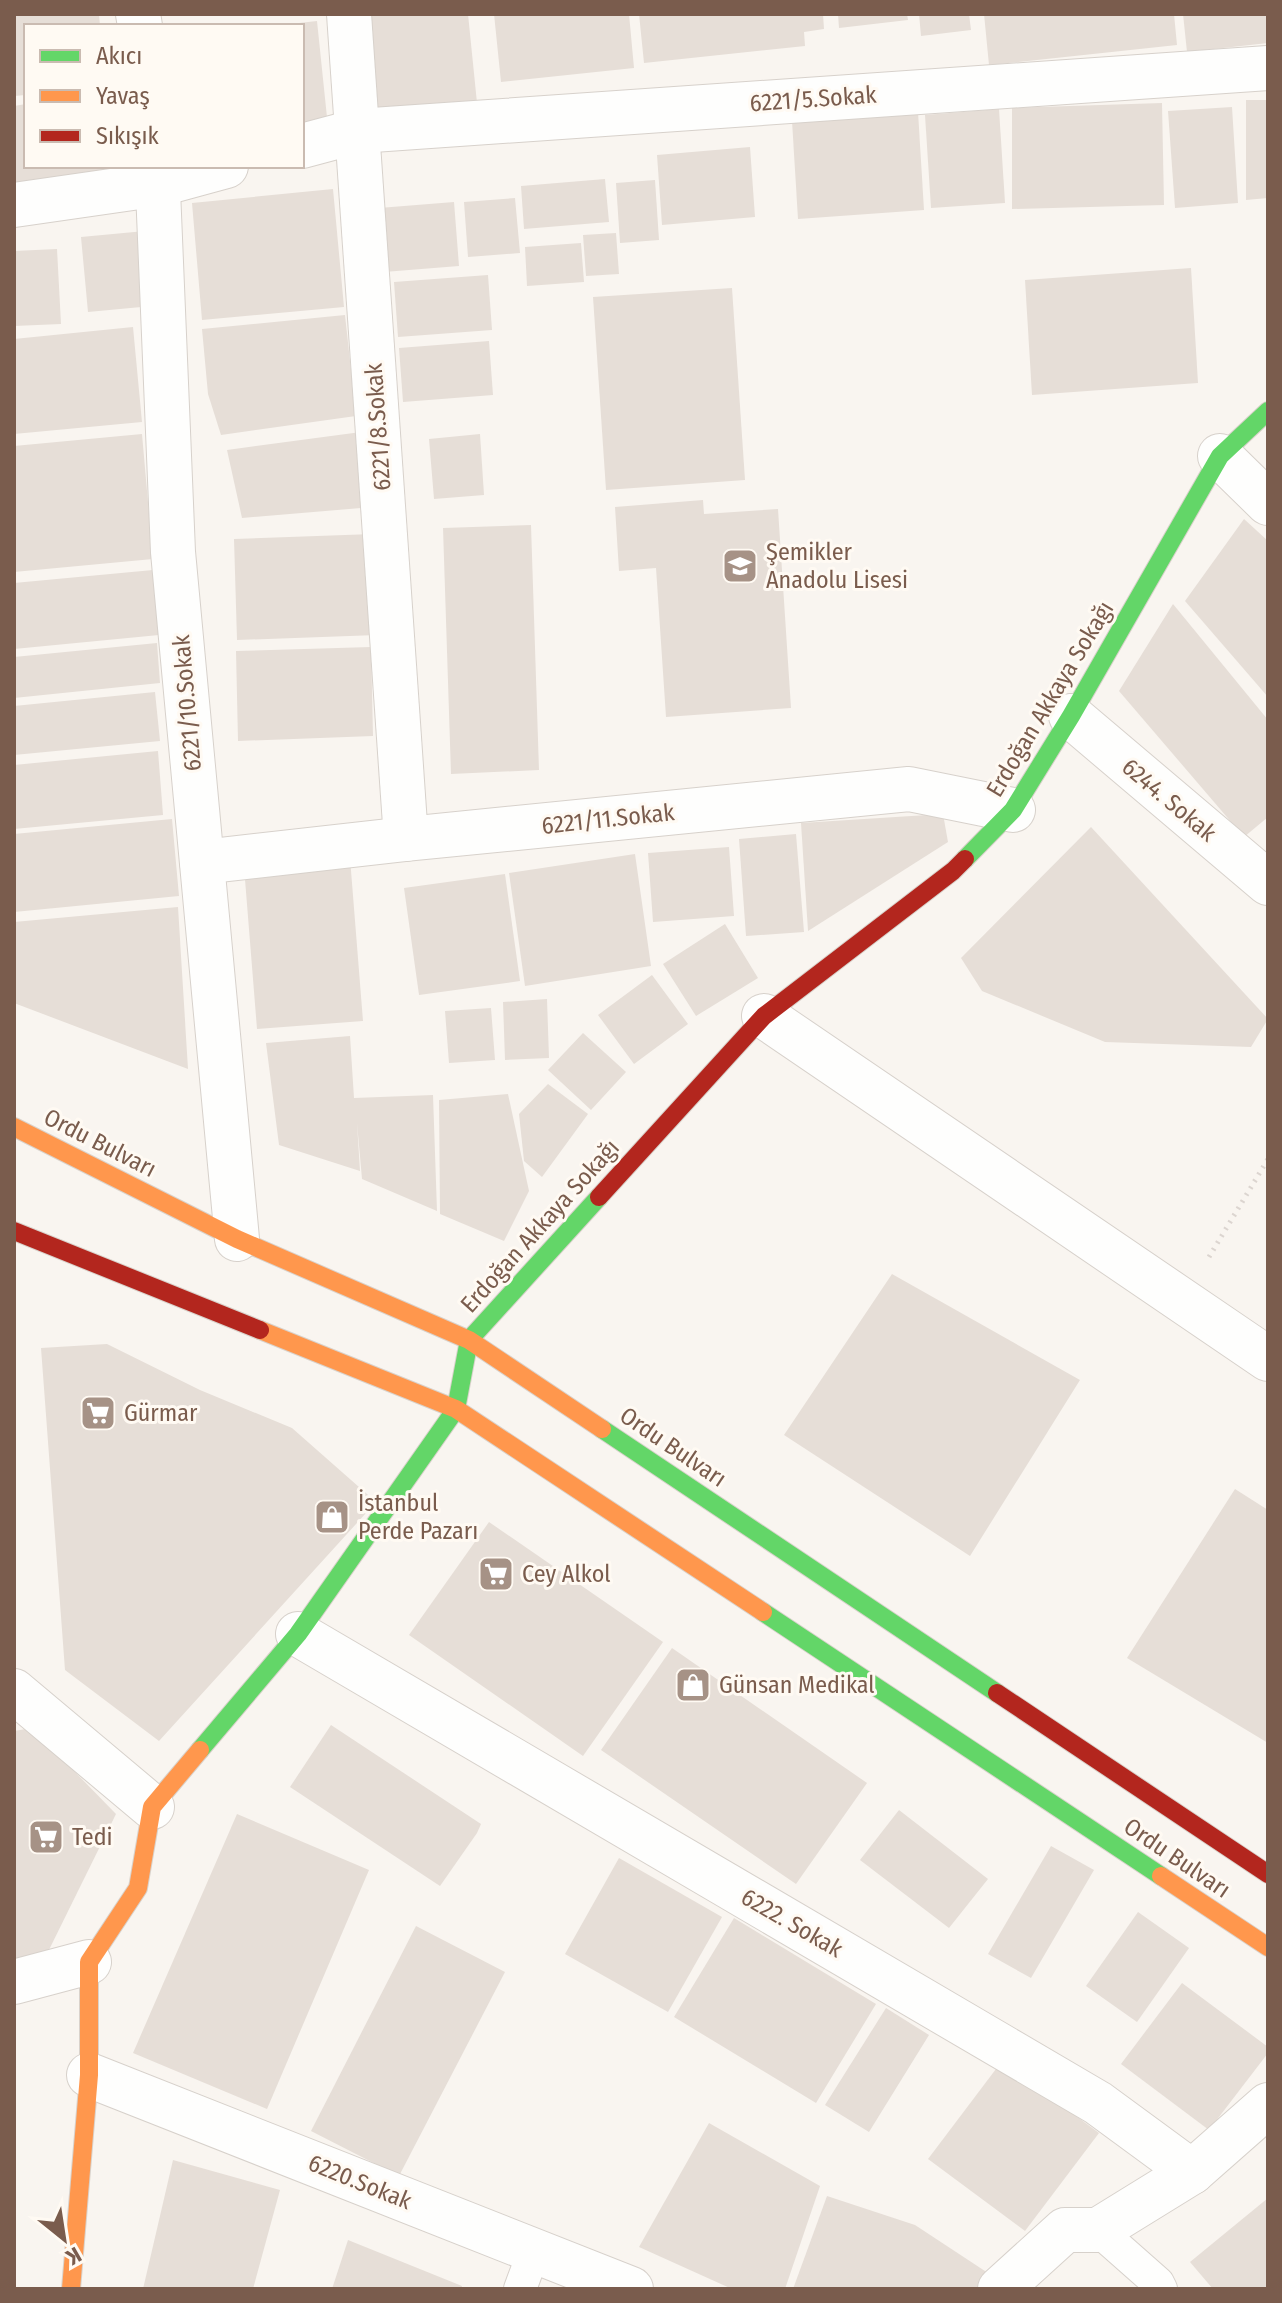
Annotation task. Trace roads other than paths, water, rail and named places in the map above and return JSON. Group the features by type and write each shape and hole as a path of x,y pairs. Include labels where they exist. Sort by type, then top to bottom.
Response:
{"main road":[{"name":"Erdoğan Akkaya Sokağı","path":"152,1807 298,1634 456,1409 469,1340 764,1016 953,871 1013,810 1071,716 1220,456 1268,411"},
{"name":"Ordu Bulvarı","path":"14,1127 237,1239 469,1340 1268,1874"},
{"name":"Ordu Bulvarı","path":"14,1231 456,1409 1268,1947"},
{"path":"71,2289 89,2075 89,1962 138,1888 152,1807"}],"street":[{"name":"6221/8.Sokak","path":"349,14 406,839"},
{"name":"6221/5.Sokak","path":"304,145 358,131 1268,68"},
{"path":"14,205 158,175 211,168"},
{"name":"6221/10.Sokak","path":"158,175 173,552 237,1239"},
{"path":"1220,456 1268,503"},
{"name":"6244. Sokak","path":"1071,716 1268,883"},
{"name":"6221/11.Sokak","path":"202,862 909,789 1013,810"},
{"path":"764,1016 1268,1359"},
{"name":"6222. Sokak","path":"298,1634 1098,2103 1192,2172"},
{"path":"14,1691 152,1807"},
{"path":"14,1982 89,1962"},
{"name":"6220.Sokak","path":"89,2075 527,2270 631,2289"},
{"path":"1000,2289 1065,2230 1098,2230 1192,2172 1268,2105"}],"lane":[{"path":"1098,2230 1161,2289"}],"place":[{"name":"Şemikler Anadolu Lisesi","path":"740,566"},
{"name":"Gürmar","path":"98,1413"},
{"name":"İstanbul Perde Pazarı","path":"332,1517"},
{"name":"Cey Alkol","path":"496,1574"},
{"name":"Günsan Medikal","path":"693,1685"},
{"name":"Tedi","path":"46,1837"}]}
